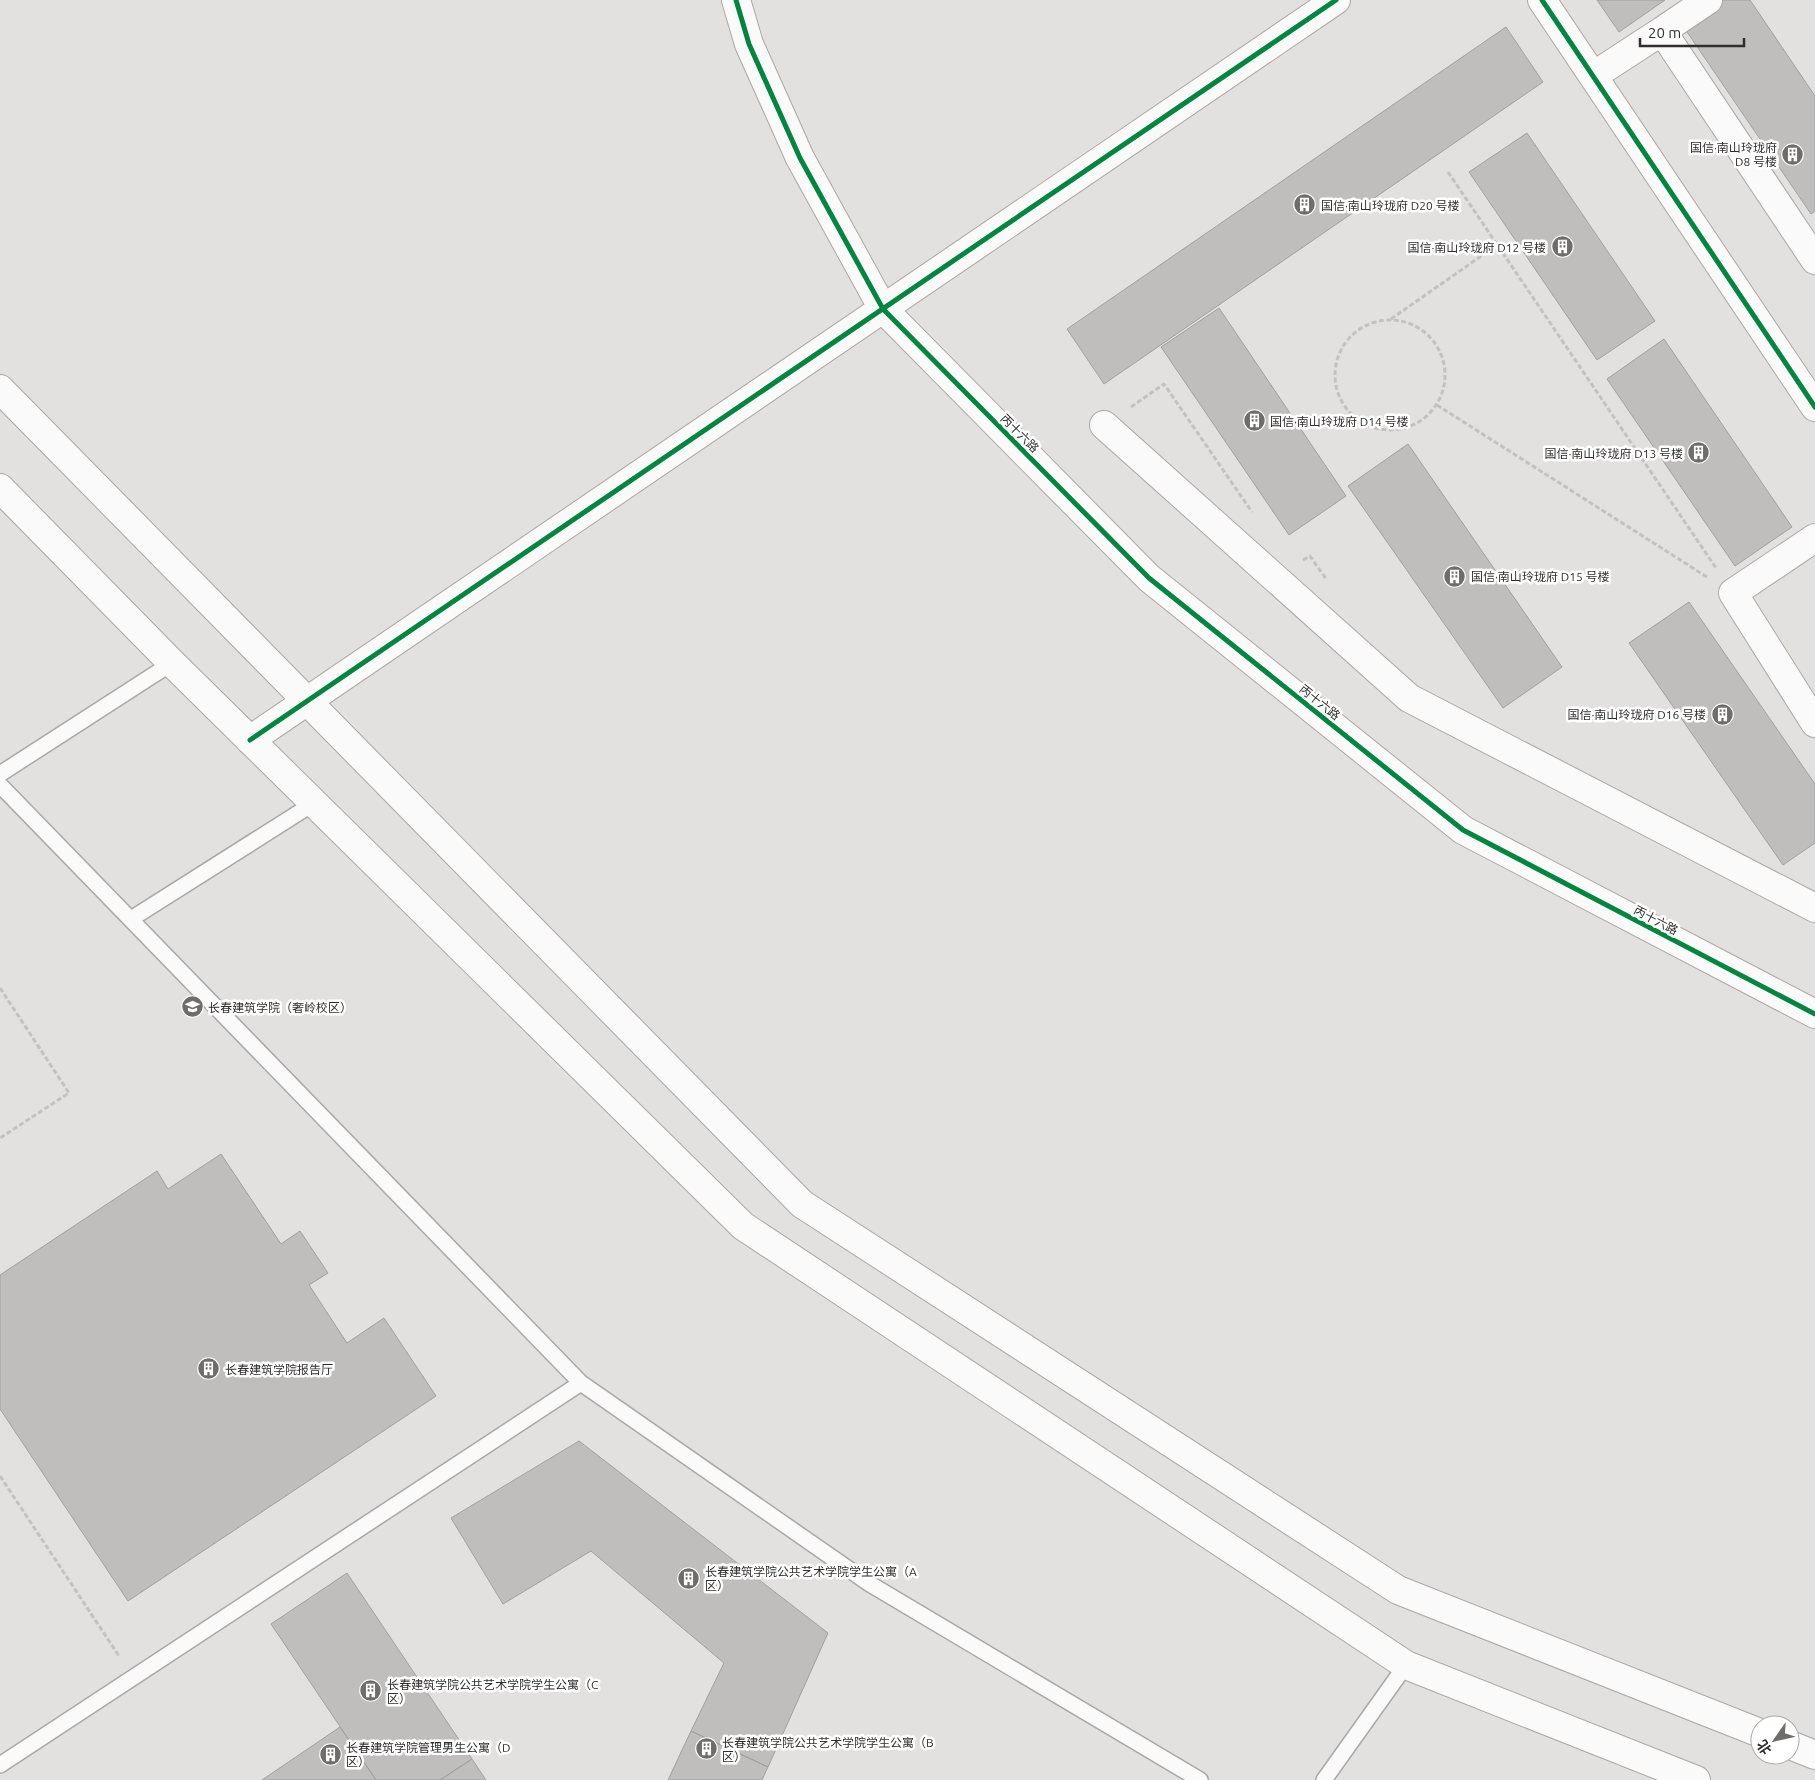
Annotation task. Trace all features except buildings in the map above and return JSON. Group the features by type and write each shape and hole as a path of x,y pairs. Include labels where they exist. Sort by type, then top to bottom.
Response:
{"street":[{"name":"丙十六路","path":"736,0 749,44 800,158 883,309 1149,578 1462,830 1815,1014"},
{"path":"250,740 1336,0"},
{"path":"1542,0 1815,407"},
{"path":"1594,76 1708,0"},
{"path":"1662,31 1815,260"},
{"path":"0,388 802,1204 1398,1590 1750,1729"},
{"path":"1104,425 1409,698 1815,908"},
{"path":"0,488 172,663 743,1226 1406,1665 1696,1780"},
{"path":"1815,538 1733,593 1815,723"},
{"path":"1800,1749 1815,1755"}],"lane":[{"path":"0,774 172,663"},
{"path":"0,785 580,1383 870,1584 1200,1780"},
{"path":"131,919 314,803"},
{"path":"0,1765 580,1383"},
{"path":"1324,1780 1406,1665"}],"path":[{"path":"1448,172 1733,593"},
{"path":"1391,319 1497,245"},
{"path":"1391,319 1408,322 1424,330 1436,343 1444,361 1446,379 1437,405 1431,414 1416,425 1397,430 1378,430 1361,422 1347,409 1338,394 1335,376 1337,359 1345,343 1357,330 1373,322 1391,319"},
{"path":"1437,405 1733,593"},
{"path":"0,988 69,1093 0,1138"},
{"path":"0,1476 133,1678"}],"cycle path":[{"path":"736,0 749,44 800,158 883,309 1149,578 1463,830 1815,1014"},
{"path":"250,740 1336,0"},
{"path":"1542,0 1815,407"}],"place":[{"name":"国信·南山玲珑府 D8 号楼","path":"1793,154"},
{"name":"国信·南山玲珑府 D20 号楼","path":"1305,205"},
{"name":"国信·南山玲珑府 D12 号楼","path":"1562,247"},
{"name":"国信·南山玲珑府 D14 号楼","path":"1254,421"},
{"name":"国信·南山玲珑府 D13 号楼","path":"1699,453"},
{"name":"国信·南山玲珑府 D15 号楼","path":"1455,576"},
{"name":"国信·南山玲珑府 D16 号楼","path":"1722,714"},
{"name":"长春建筑学院（奢岭校区）","path":"192,1007"},
{"name":"长春建筑学院报告厅","path":"209,1369"},
{"name":"长春建筑学院公共艺术学院学生公寓（A 区）","path":"689,1578"},
{"name":"长春建筑学院公共艺术学院学生公寓（C 区）","path":"371,1691"},
{"name":"长春建筑学院公共艺术学院学生公寓（B 区）","path":"706,1749"},
{"name":"长春建筑学院管理男生公寓（D 区）","path":"330,1754"}]}
